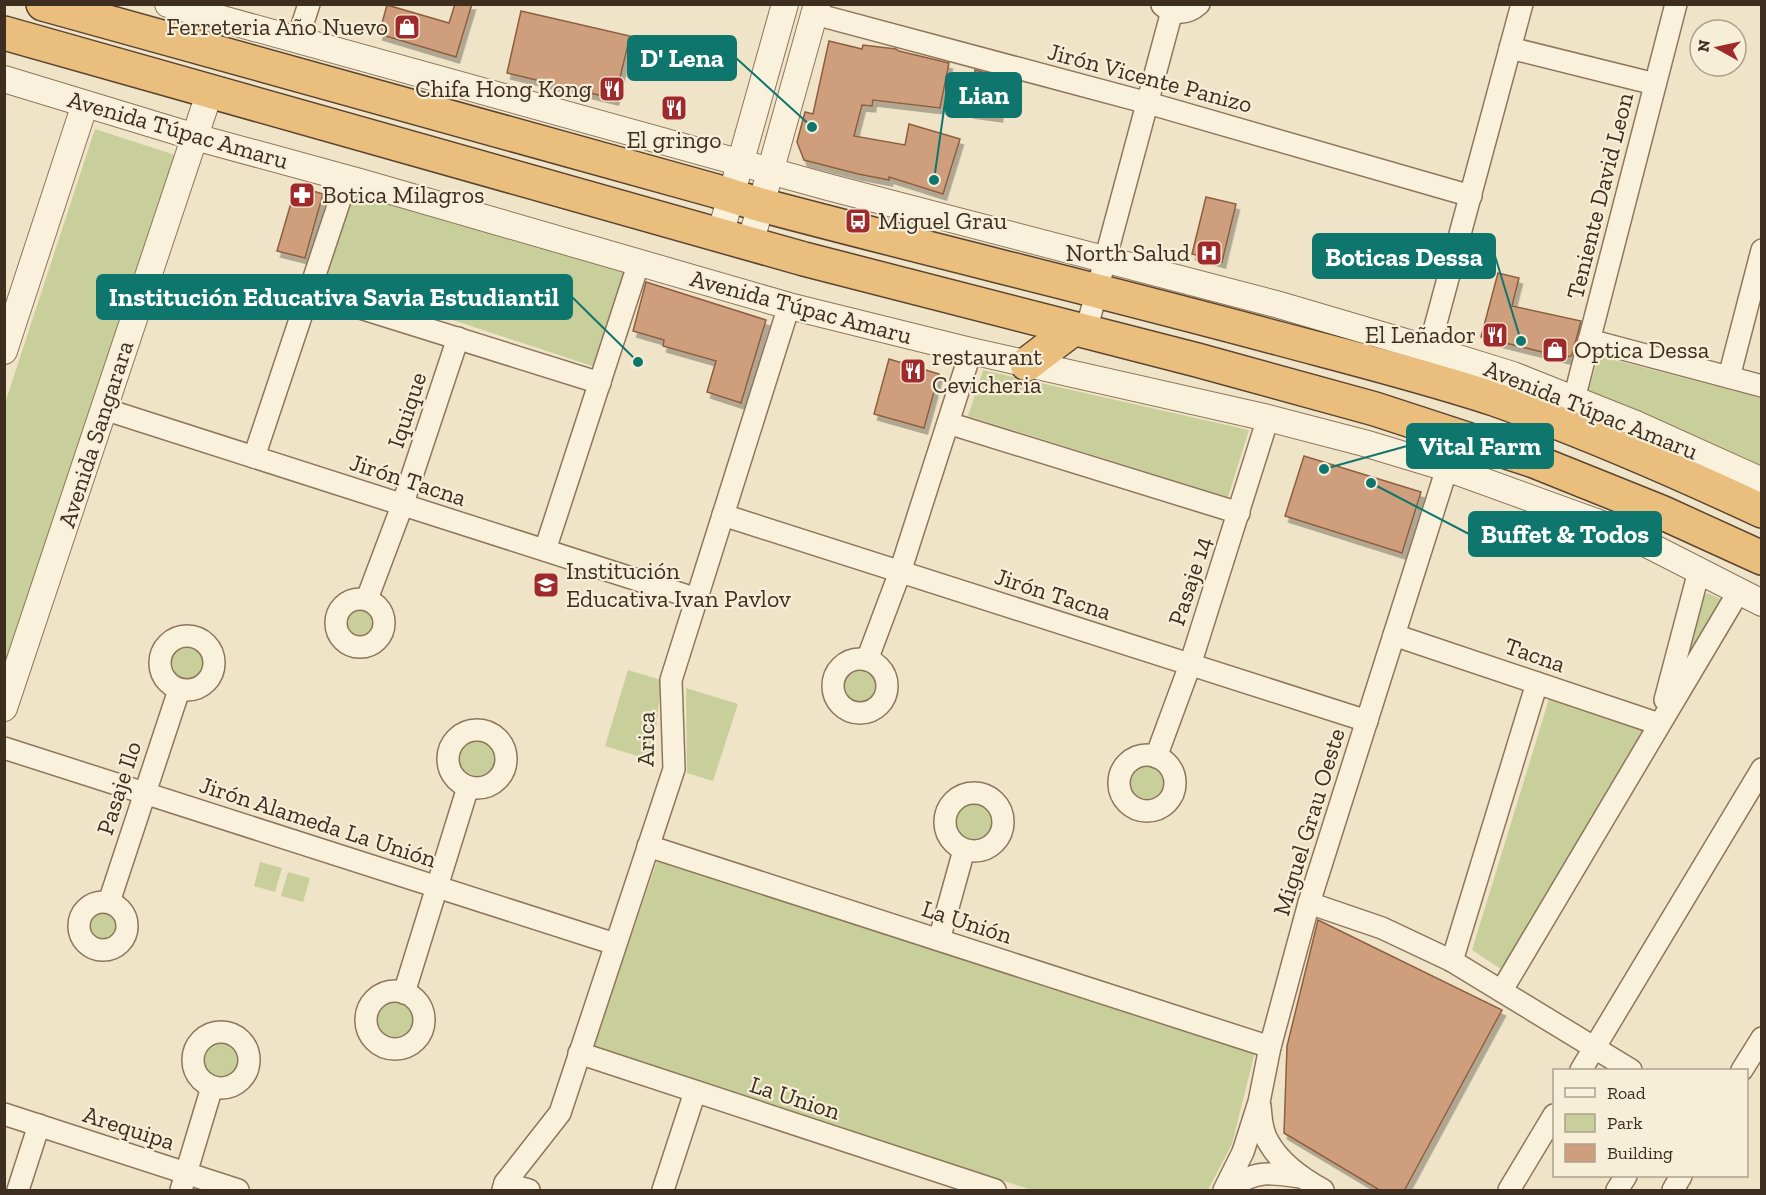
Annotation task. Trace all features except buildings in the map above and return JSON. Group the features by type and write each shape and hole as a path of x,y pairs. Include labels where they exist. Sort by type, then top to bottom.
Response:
{"highway":[{"name":"Avenida Túpac Amaru","path":"57,6 746,200 1102,275 1494,399 1680,472 1761,511"},
{"name":"Avenida Túpac Amaru","path":"4,33 735,239 1375,409 1522,458 1661,512 1761,558"},
{"path":"1027,364 1079,330"}],"street":[{"name":"Avenida Túpac Amaru","path":"168,4 740,162 1102,275 1276,304 1429,349 1513,375 1574,399 1636,424 1761,481"},
{"path":"297,41 309,4"},
{"path":"735,239 746,200 740,162 785,4"},
{"path":"1079,330 1102,275 1148,103 1167,8 1189,11 1199,4"},
{"path":"1429,349 1522,4"},
{"name":"Teniente David Leon","path":"1574,399 1676,4"},
{"path":"746,200 770,172 816,9"},
{"name":"Jirón Vicente Panizo","path":"816,9 1470,196"},
{"path":"1510,48 1656,84"},
{"name":"Avenida Túpac Amaru","path":"4,80 195,137 347,178 789,306 971,351 1269,418 1364,443 1446,468 1621,531 1761,603"},
{"name":"Avenida Sangarara","path":"4,708 210,91"},
{"path":"4,351 85,104"},
{"path":"254,457 347,178"},
{"path":"1729,377 1761,250"},
{"path":"545,550 639,262"},
{"path":"309,292 600,383"},
{"name":"Arica","path":"504,1187 560,1113 674,769 671,680 789,306"},
{"name":"Iquique","path":"368,599 402,506 458,338"},
{"path":"1589,340 1761,386"},
{"path":"867,660 900,572 971,351"},
{"name":"Jirón Tacna","path":"104,409 697,599"},
{"name":"Pasaje 14","path":"1156,757 1191,664 1269,418"},
{"path":"948,423 1239,513"},
{"name":"Miguel Grau Oeste","path":"1224,1191 1243,1152 1259,1102 1270,1047 1309,903 1446,468"},
{"name":"Jirón Tacna","path":"723,515 1367,721"},
{"path":"1659,724 1699,571"},
{"path":"1502,990 1739,591"},
{"name":"Tacna","path":"1394,634 1659,724"},
{"path":"1452,961 1537,683"},
{"name":"Pasaje Ilo","path":"109,902 179,690"},
{"name":"Jirón Alameda La Unión","path":"4,748 615,944"},
{"path":"1582,1069 1761,769"},
{"path":"404,993 468,787"},
{"name":"La Unión","path":"648,846 1270,1047"},
{"path":"939,940 964,850"},
{"path":"1309,903 1382,928 1452,961 1628,1069"},
{"name":"La Union","path":"579,1053 695,1092 940,1182 995,1191"},
{"path":"184,1182 212,1087"},
{"path":"663,1191 695,1092"},
{"path":"1259,1102 1263,1128 1269,1143 1300,1177 1323,1191"},
{"name":"Arequipa","path":"4,1114 39,1125 184,1182 238,1191"},
{"path":"1513,1189 1553,1117"},
{"path":"18,1191 39,1125"},
{"path":"1232,1191 1253,1175 1272,1172 1300,1177"},
{"path":"1617,1191 1625,1177"},
{"path":"1672,1191 1680,1177"},
{"path":"504,1187 529,1191"}],"green space":[{"path":"95,129 175,155 5,671 5,403"},
{"path":"357,186 630,263 595,367 326,278"},
{"path":"1599,356 1761,398 1761,470 1588,392"},
{"path":"983,370 1249,430 1228,497 968,416"},
{"path":"1708,593 1720,599 1720,604 1688,658 1684,656 1702,597"},
{"path":"359,605 372,610 377,623 372,636 359,641 346,636 341,623 346,610"},
{"path":"186,642 200,648 206,662 200,676 186,682 172,676 166,662 172,648"},
{"path":"858,665 873,671 879,686 873,701 858,707 843,701 837,686 843,671"},
{"path":"628,670 661,680 653,761 605,746"},
{"path":"686,688 738,704 713,781 687,773"},
{"path":"1549,699 1643,730 1501,969 1472,950"},
{"path":"476,739 490,745 496,759 490,773 476,779 462,773 456,759 462,745"},
{"path":"1147,760 1163,767 1170,783 1163,799 1147,806 1131,799 1124,783 1131,767"},
{"path":"970,798 980,798 992,805 999,817 999,827 992,839 980,846 970,846 955,835 951,827 951,817 962,802"},
{"path":"658,858 1255,1052 1232,1144 1208,1190 1032,1190 592,1050"},
{"path":"260,862 282,868 275,892 254,886"},
{"path":"288,872 310,878 303,902 281,896"},
{"path":"103,905 111,906 117,911 122,917 122,933 117,939 111,944 103,945 95,944 89,939 84,933 83,925 84,917 89,911 95,906"},
{"path":"395,998 410,1005 417,1020 410,1035 395,1042 380,1035 373,1020 380,1005"},
{"path":"221,1038 237,1044 243,1060 237,1076 221,1082 205,1076 199,1060 205,1044"}],"place":[{"name":"Ferreteria Año Nuevo","path":"407,27"},
{"name":"Chifa Hong Kong","path":"612,89"},
{"name":"El gringo","path":"674,108"},
{"name":"D' Lena","path":"812,127"},
{"name":"Lian","path":"934,180"},
{"name":"Botica Milagros","path":"302,195"},
{"name":"Miguel Grau","path":"858,221"},
{"name":"North Salud","path":"1209,253"},
{"name":"El Leñador","path":"1495,335"},
{"name":"Boticas Dessa","path":"1521,341"},
{"name":"Optica Dessa","path":"1555,350"},
{"name":"Institución Educativa Savia Estudiantil","path":"638,362"},
{"name":"restaurant Cevicheria","path":"913,371"},
{"name":"Vital Farm","path":"1324,469"},
{"name":"Buffet & Todos","path":"1371,483"},
{"name":"Institución Educativa Ivan Pavlov","path":"546,585"}]}
